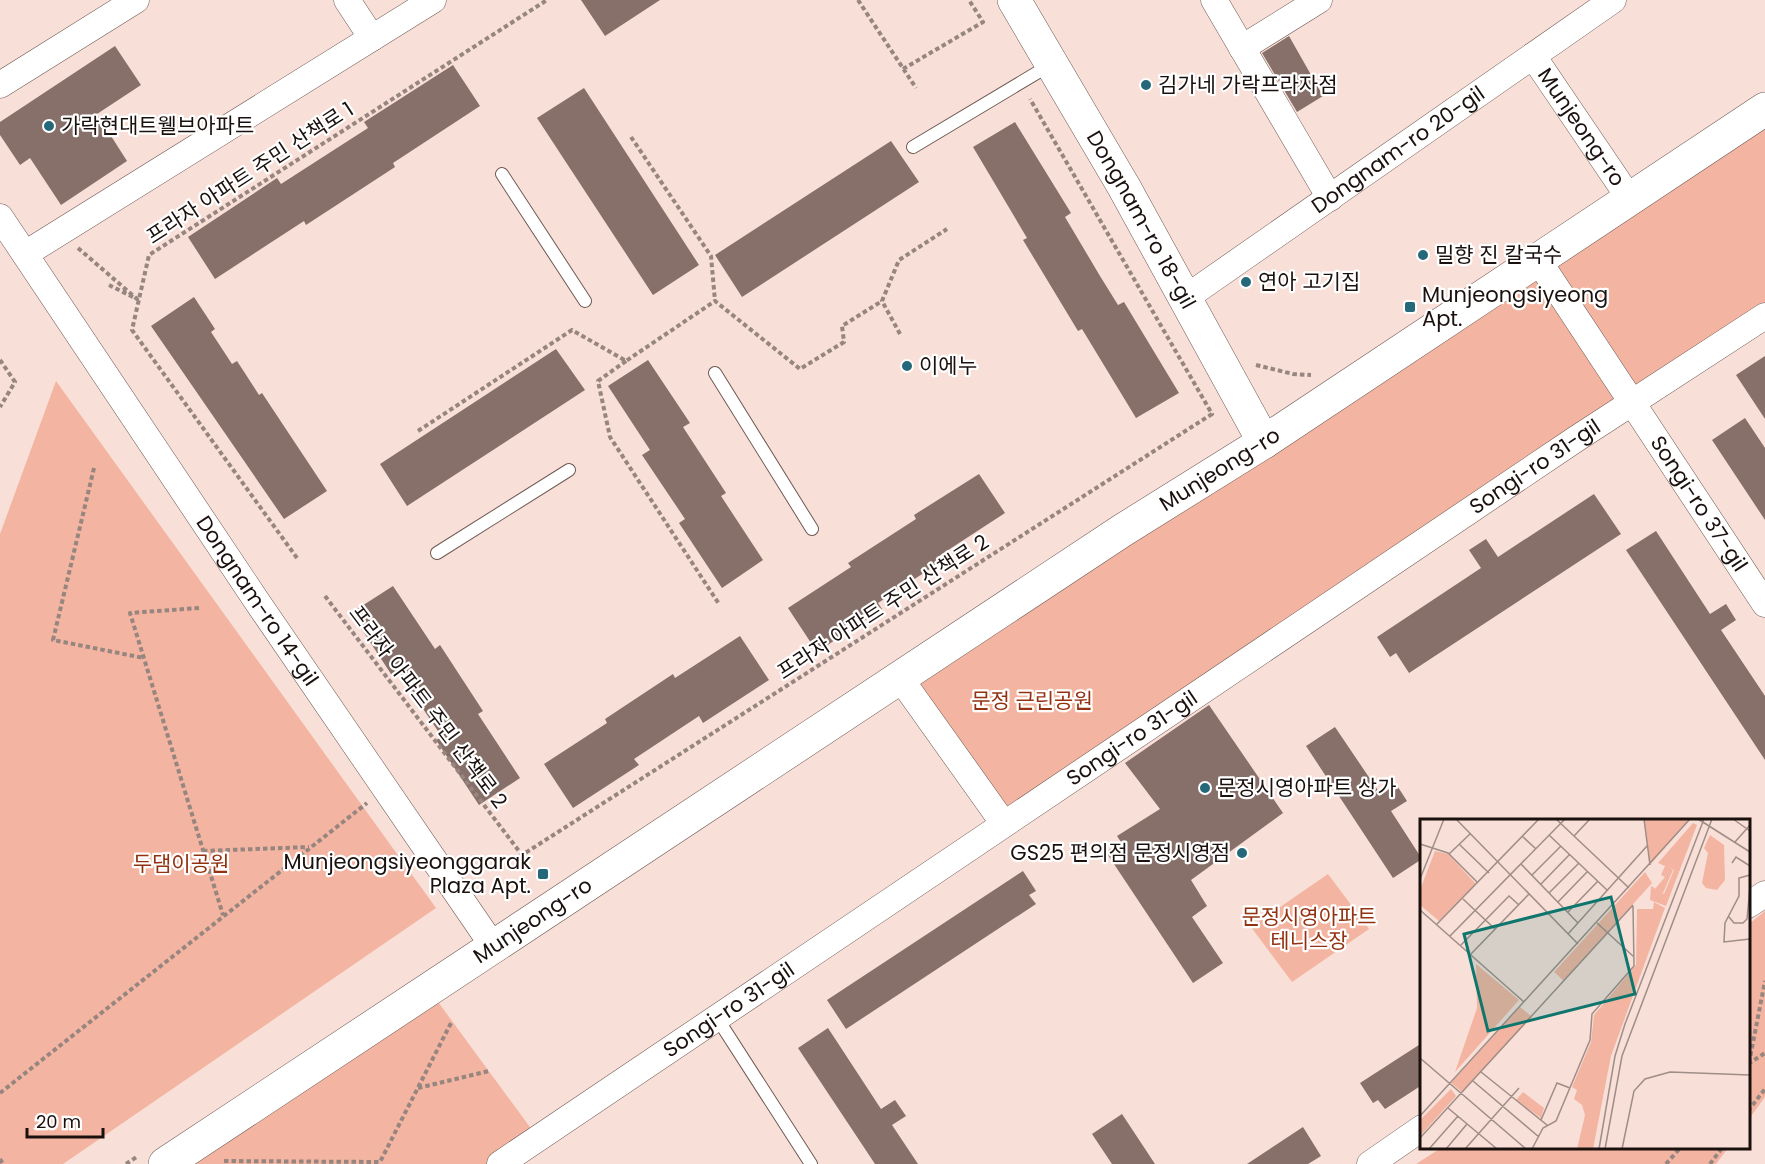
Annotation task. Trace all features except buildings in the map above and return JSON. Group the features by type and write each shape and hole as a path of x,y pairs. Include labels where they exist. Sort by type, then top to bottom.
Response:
{"street":[{"path":"0,85 136,0"},
{"path":"347,0 372,38"},
{"path":"25,254 433,0"},
{"name":"Dongnam-ro 18-gil","path":"1014,0 1124,187 1264,442"},
{"path":"1214,0 1330,198"},
{"path":"1242,48 1319,0"},
{"name":"Dongnam-ro 20-gil","path":"1184,299 1613,0"},
{"name":"Munjeong-ro","path":"1533,56 1630,199"},
{"name":"Munjeong-ro","path":"165,1164 430,991 493,946 1123,530 1264,442 1765,109"},
{"name":"Dongnam-ro 14-gil","path":"0,217 256,600 493,946"},
{"path":"1538,260 1632,405"},
{"name":"Songi-ro 31-gil","path":"500,1164 1566,445 1632,405 1765,316"},
{"name":"Songi-ro 37-gil","path":"1632,405 1765,604"},
{"path":"900,678 1004,824"},
{"path":"1750,904 1765,894"},
{"path":"1370,1164 1420,1129"}],"lane":[{"path":"913,147 1052,64"},
{"path":"502,174 585,301"},
{"path":"715,373 812,529"},
{"path":"437,553 569,470"},
{"path":"717,1018 812,1164"}],"path":[{"name":"프라자 아파트 주민 산책로 1","path":"297,558 132,330 137,299 149,255 547,0"},
{"path":"858,0 916,88"},
{"path":"903,69 983,22 969,0"},
{"name":"프라자 아파트 주민 산책로 2","path":"325,596 522,855 1212,414 1021,82"},
{"path":"631,137 711,256 715,302 800,369 844,342 843,326 882,301 899,260 947,230"},
{"path":"60,232 137,299"},
{"path":"109,285 137,299"},
{"path":"882,301 900,333"},
{"path":"715,302 598,381 610,437 719,604"},
{"path":"418,431 572,330 626,361"},
{"path":"0,360 15,382 0,406"},
{"path":"94,468 53,640 144,658"},
{"path":"199,608 130,613 223,915"},
{"path":"0,1093 386,788"},
{"path":"203,851 310,847"},
{"path":"1750,1058 1765,981"},
{"path":"217,1164 219,1161 380,1163 452,1021"},
{"path":"1750,1062 1765,1053"},
{"path":"418,1088 489,1071"},
{"path":"1750,1111 1765,1089"},
{"path":"1666,1164 1679,1149"},
{"path":"1710,1164 1721,1149"},
{"path":"0,1159 3,1164"}],"green space":[{"name":"문정 근린공원","path":"1765,120 1765,306 1007,814 913,684"},
{"name":"두댐이공원","path":"56,381 436,908 63,1164 0,1164 0,534"},
{"name":"문정시영아파트 테니스장","path":"1328,874 1369,929 1292,982 1251,927"},
{"path":"1765,911 1765,1097 1750,1118 1750,923"},
{"path":"430,991 538,1138 500,1164 165,1164"},
{"path":"1439,1149 1727,1149 1716,1164 1416,1164"}],"place":[{"name":"김가네 가락프라자점","path":"1146,85"},
{"name":"가락현대트웰브아파트","path":"49,126"},
{"name":"밀향 진 칼국수","path":"1423,255"},
{"name":"연아 고기집","path":"1246,282"},
{"name":"Munjeongsiyeong Apt.","path":"1410,307"},
{"name":"이에누","path":"907,366"},
{"name":"문정시영아파트 상가","path":"1205,788"},
{"name":"GS25 편의점 문정시영점","path":"1242,853"},
{"name":"Munjeongsiyeonggarak Plaza Apt.","path":"543,874"}]}
